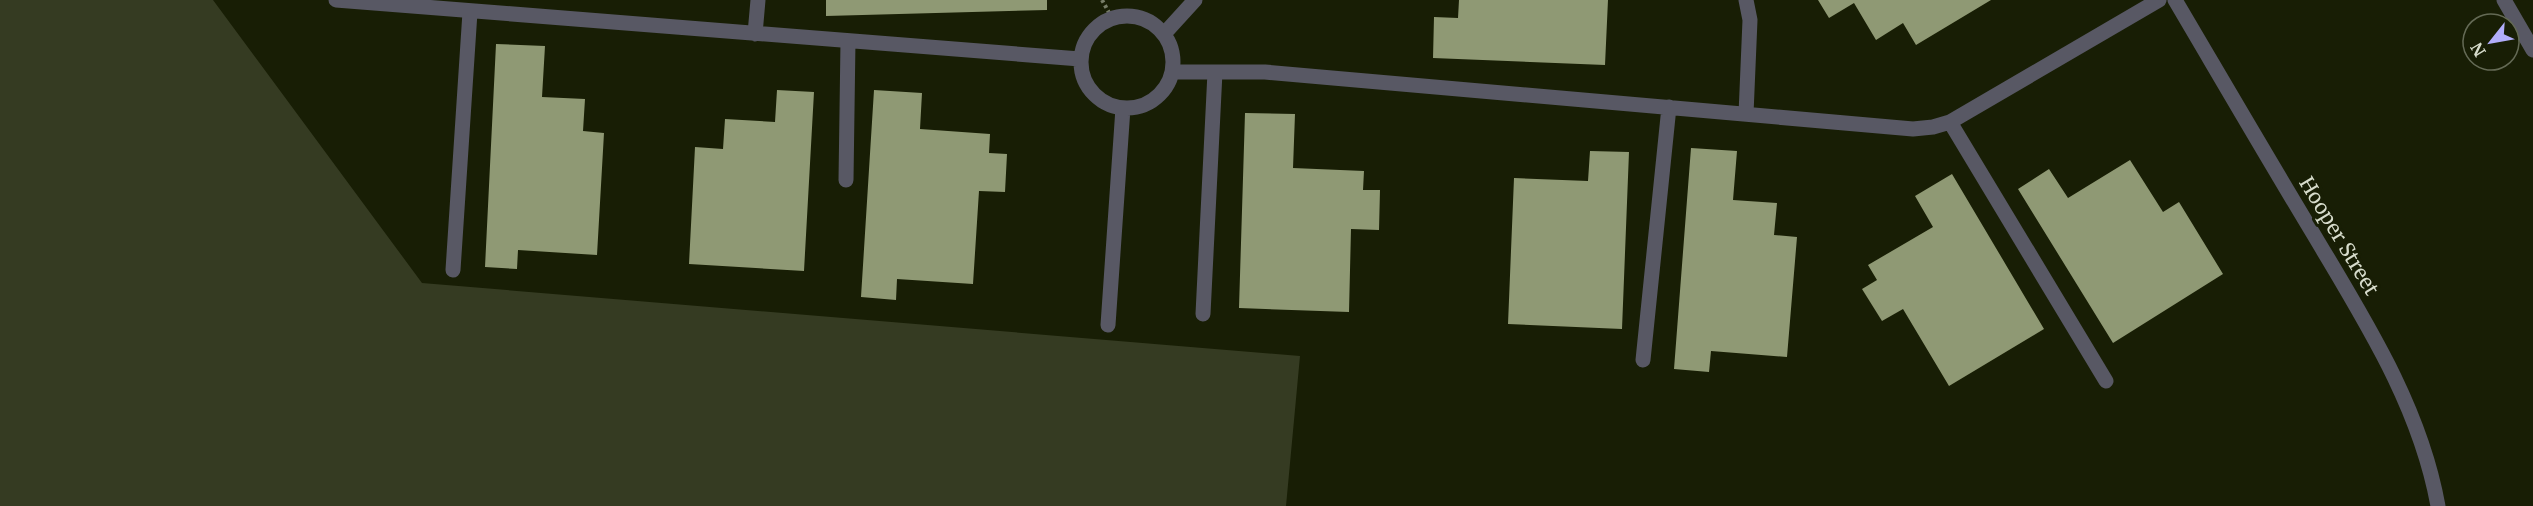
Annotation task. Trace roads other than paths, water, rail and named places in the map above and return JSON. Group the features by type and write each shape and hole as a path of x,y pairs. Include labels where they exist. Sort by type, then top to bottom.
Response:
{"street":[{"path":"336,0 1080,59"},
{"path":"755,34 758,0"},
{"path":"1164,34 1195,0"},
{"path":"1746,0 1750,20 1746,114"},
{"path":"1172,72 1265,72 1913,129 1933,128 1950,122 2159,0"},
{"name":"Hooper Street","path":"2175,0 2380,348 2422,438 2431,467 2438,506"},
{"path":"2504,0 2533,50"},
{"path":"453,270 470,12"},
{"path":"1126,15 1153,24 1164,34 1172,52 1172,72 1162,92 1145,105 1123,108 1101,101 1085,82 1080,59 1085,41 1096,27 1112,18 1126,15"},
{"path":"846,180 848,41"},
{"path":"1203,314 1215,72"},
{"path":"1643,360 1669,107"},
{"path":"1108,325 1123,108"},
{"path":"1950,122 2106,381"}]}
